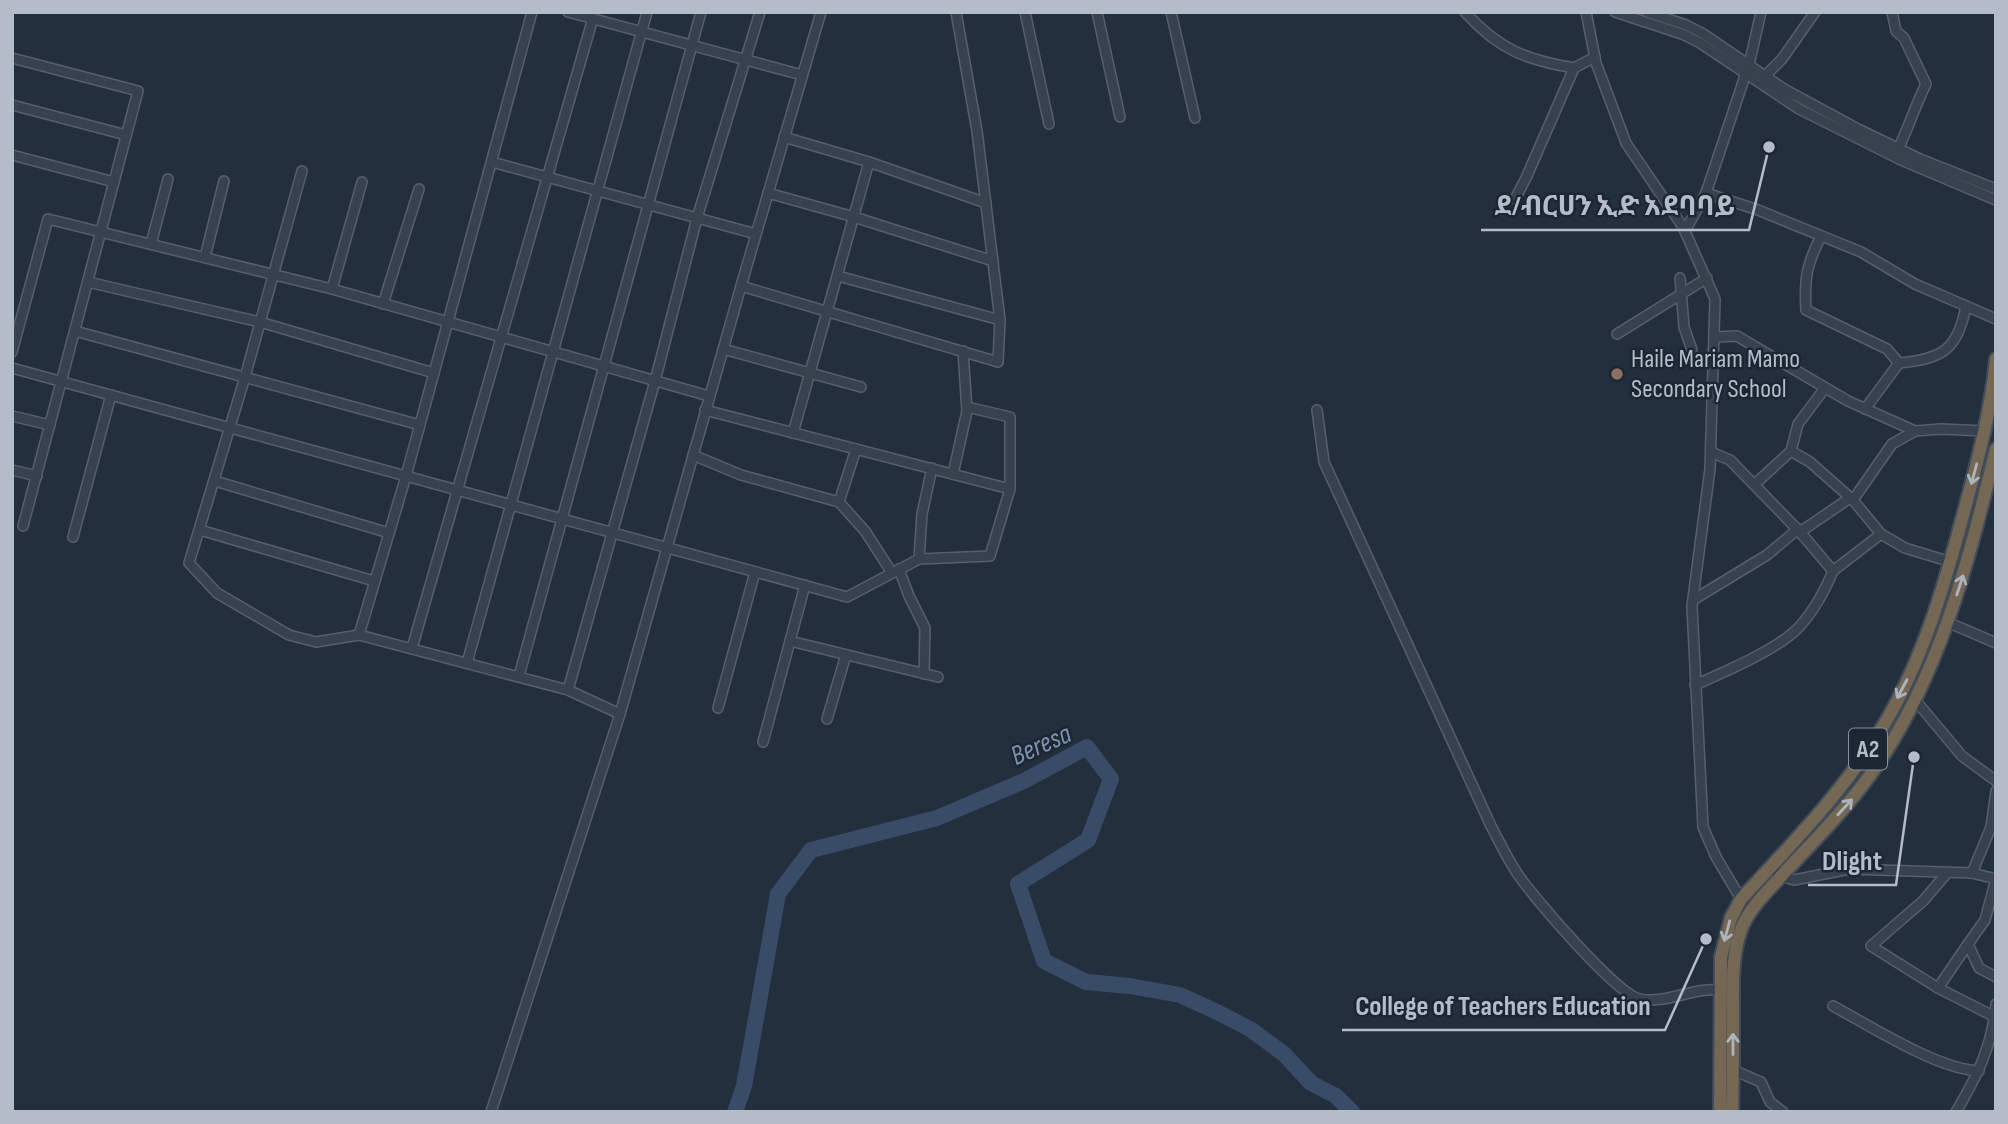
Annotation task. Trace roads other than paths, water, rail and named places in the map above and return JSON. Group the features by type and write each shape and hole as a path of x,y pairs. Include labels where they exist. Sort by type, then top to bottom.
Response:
{"highway":[{"name":"A2","path":"1720,1112 1721,957 1731,918 1741,899 1840,790 1878,735 1911,673 1951,562 1985,431 1996,359"},
{"name":"A2","path":"1732,1112 1735,955 1742,926 1759,900 1855,796 1916,702 1934,659 1969,555 1996,449"}],"street":[{"path":"359,635 406,476 532,12"},
{"path":"568,12 802,75"},
{"path":"467,663 647,12"},
{"path":"519,676 564,520 701,12"},
{"path":"568,690 697,218 760,12"},
{"path":"491,1112 620,714 821,12"},
{"path":"741,286 998,362 1000,320 993,261 977,131 956,12"},
{"path":"1026,12 1049,124"},
{"path":"1097,12 1120,117"},
{"path":"1171,12 1195,118"},
{"path":"1465,12 1480,29 1511,52 1547,64 1574,68 1595,57"},
{"path":"1586,12 1595,57 1626,143 1685,231 1715,299 1711,452 1693,600 1695,685 1703,827 1716,857 1741,899"},
{"path":"1615,12 1682,34 1899,149 1996,189"},
{"path":"1647,12 1702,33 1799,109 1900,160 1996,200"},
{"path":"1685,231 1706,193 1747,69 1761,12"},
{"path":"1765,76 1782,59 1815,12"},
{"path":"1892,12 1895,31 1904,38 1926,84 1899,149"},
{"path":"412,648 593,18"},
{"path":"12,58 138,91 23,526"},
{"path":"1515,199 1574,68"},
{"path":"12,105 126,135"},
{"path":"784,137 869,162 986,203"},
{"path":"12,155 114,182"},
{"path":"492,162 756,234"},
{"path":"793,433 869,162"},
{"path":"302,171 245,377 189,563 217,593 289,635 316,642 359,635 568,690 620,714"},
{"path":"150,244 168,179"},
{"path":"205,257 224,181"},
{"path":"332,289 362,182"},
{"path":"383,304 419,189"},
{"path":"768,193 993,261"},
{"path":"1706,193 1758,210 1861,252 1914,284 1996,319"},
{"path":"12,352 48,219 332,289 709,396"},
{"path":"1821,236 1809,261 1804,283 1806,310 1887,349 1899,363"},
{"path":"838,276 1000,320"},
{"path":"1680,278 1684,327 1692,350"},
{"path":"1617,334 1707,278"},
{"path":"88,282 260,322 434,373"},
{"path":"1866,409 1899,363 1931,359 1941,353 1962,330 1966,306"},
{"path":"75,331 420,425"},
{"path":"1715,337 1737,336 1825,388 1915,431"},
{"path":"723,349 861,387"},
{"path":"953,474 967,407 963,351"},
{"path":"12,368 847,597 919,559 990,556 1010,489 1010,417 967,407"},
{"path":"1755,484 1791,451 1798,424 1825,388"},
{"path":"73,537 111,395"},
{"path":"705,410 1010,489"},
{"path":"1317,410 1324,462 1491,826 1518,874 1615,984 1637,999 1670,999 1706,990 1720,990 1733,996"},
{"path":"12,416 50,425"},
{"path":"1693,600 1851,499 1892,444 1915,431 1985,431"},
{"path":"839,502 856,449"},
{"path":"1791,451 1810,461 1851,499 1881,534 1905,548 1951,562"},
{"path":"1711,452 1730,460 1755,484 1833,571"},
{"path":"693,455 741,475 839,502 895,571 925,628 924,674"},
{"path":"919,559 922,514 932,468"},
{"path":"12,470 37,476"},
{"path":"215,481 389,533"},
{"path":"200,530 374,582"},
{"path":"1695,685 1736,667 1798,628 1833,571 1881,534"},
{"path":"718,708 755,572"},
{"path":"763,742 805,586"},
{"path":"1947,622 1996,643"},
{"path":"790,641 938,677"},
{"path":"827,719 846,655"},
{"path":"1916,702 1962,756 1996,781"},
{"path":"1972,873 1992,827 1996,791"},
{"path":"1770,867 1781,876 1794,880 1849,869 1972,873 1996,879 1984,920 1938,988"},
{"path":"1947,873 1923,901 1871,946 1938,988 1994,1017"},
{"path":"1968,944 1979,968 1996,977"},
{"path":"1956,1112 1979,1071 1996,1004"},
{"path":"1833,1006 1941,1063 1964,1071 1979,1071"},
{"path":"1732,1070 1761,1082 1770,1102 1783,1112"}],"waterway":[{"name":"Beresa","path":"735,1112 744,1086 778,894 811,850 937,818 1024,781 1087,747 1111,779 1088,840 1018,884 1044,961 1086,982 1180,995 1215,1011 1250,1029 1284,1054 1311,1083 1336,1096 1352,1112"}],"place":[{"name":"ደ/ብርሀን ኢድ አደባባይ","path":"1769,147"},
{"name":"Haile Mariam Mamo Secondary School","path":"1617,374"},
{"name":"Dlight","path":"1914,757"},
{"name":"College of Teachers Education","path":"1706,939"}]}
